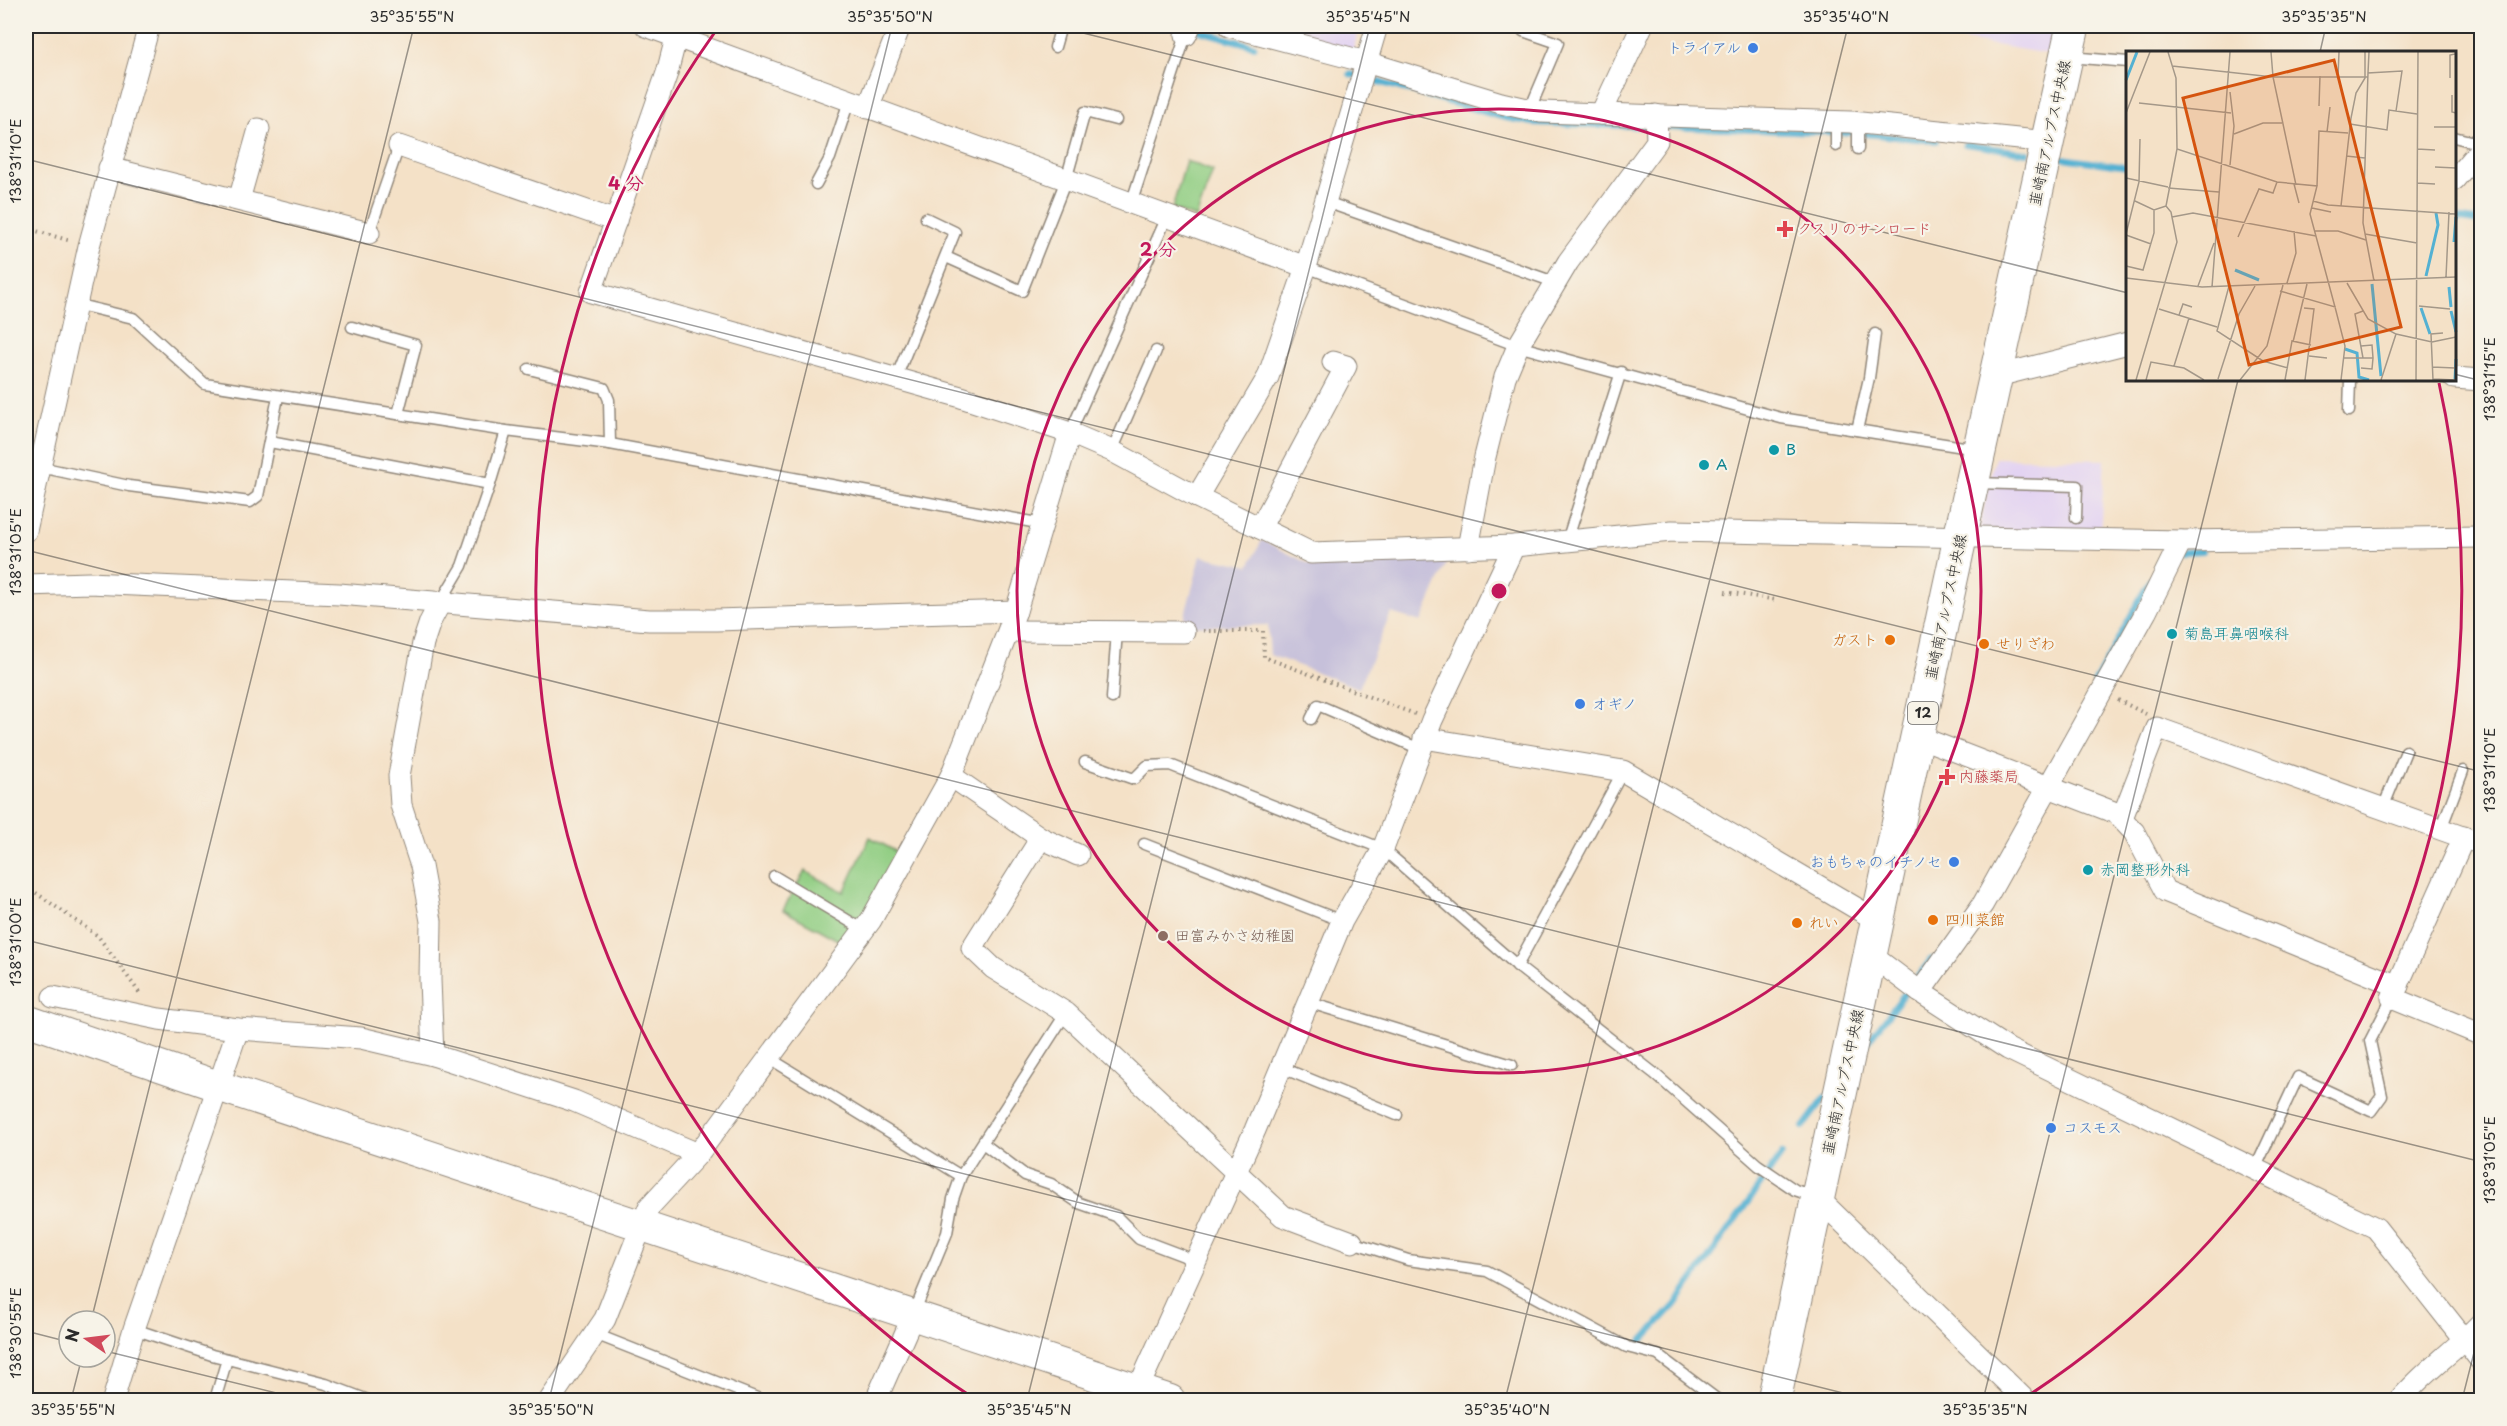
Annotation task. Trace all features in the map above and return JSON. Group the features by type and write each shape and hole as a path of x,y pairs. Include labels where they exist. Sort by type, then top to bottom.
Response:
{"main road":[{"name":"韮崎南アルプス中央線","path":"1774,1401 2070,41"}],"street":[{"path":"26,531 89,246 149,26"},
{"path":"646,26 1306,267"},
{"path":"859,104 900,26"},
{"path":"1229,26 1363,72 1541,112 1601,114 1656,123 1836,121 2048,142"},
{"path":"1197,497 1268,377 1306,267 1377,26"},
{"path":"1601,114 1642,26"},
{"path":"676,38 667,73 591,292 962,397 1070,433 1112,451 1197,497 1311,553 1514,546 1672,531 1960,538 2178,547 2481,537"},
{"path":"1468,548 1485,457 1505,377 1518,346 1568,262 1657,141 1656,123"},
{"path":"239,200 258,129"},
{"path":"2456,177 2481,145"},
{"path":"399,146 616,221"},
{"path":"109,168 369,233"},
{"path":"1997,376 2126,342"},
{"path":"1260,528 1346,366 1333,362"},
{"path":"2456,378 2481,380"},
{"path":"550,1401 604,1319 649,1207 698,1154 864,930 951,776 1016,611 1070,433"},
{"path":"1136,1395 1236,1172 1342,921 1383,849 1425,736 1514,546"},
{"path":"1914,988 1983,903 2042,784 2101,691 2146,612 2178,547"},
{"path":"26,585 89,583 328,593 649,620 1016,611"},
{"path":"433,1055 430,980 431,921 421,866 400,805 399,776 423,643 440,603"},
{"path":"1009,631 1184,632"},
{"path":"2122,818 2157,728 2473,840 2395,992"},
{"path":"1425,736 1623,771 1878,921"},
{"path":"1918,736 2116,813 2134,832 2165,891 2395,992 2481,1035"},
{"path":"951,776 1041,838 1077,855"},
{"path":"1041,838 972,948 993,968 1066,1013 1283,1216 1352,1242"},
{"path":"1871,954 1914,988 2008,1049 2376,1228 2481,1362"},
{"path":"53,998 159,1019 238,1029 361,1038 433,1055 574,1101 698,1154"},
{"path":"26,1020 218,1086 913,1316 1136,1395 1170,1401"},
{"path":"113,1401 134,1329 238,1029"},
{"path":"1818,1198 2025,1401"},
{"path":"876,1401 913,1316"},
{"path":"2400,1401 2416,1381 2465,1341 2481,1323"}],"lane":[{"path":"1054,47 1061,26"},
{"path":"1131,204 1188,30"},
{"path":"1523,31 1558,43 1530,109"},
{"path":"2070,41 2126,62"},
{"path":"816,184 859,104"},
{"path":"946,257 1022,291 1066,180 1085,112 1116,120"},
{"path":"1836,121 1836,146"},
{"path":"1858,123 1858,149"},
{"path":"2456,138 2481,145"},
{"path":"369,233 399,146"},
{"path":"1326,202 1557,283"},
{"path":"1070,433 1167,217"},
{"path":"896,378 955,232 926,218"},
{"path":"1306,267 1518,346 1621,372 1781,418 1981,450"},
{"path":"75,304 133,318 205,384 506,431 610,444 1043,524"},
{"path":"352,327 416,345 398,414"},
{"path":"1857,430 1869,378 1875,334"},
{"path":"1112,451 1156,351"},
{"path":"529,369 604,388 609,400 610,444"},
{"path":"1567,541 1621,372"},
{"path":"2349,411 2350,381"},
{"path":"40,467 129,486 250,502 258,496 279,397"},
{"path":"440,603 462,566 506,431"},
{"path":"270,442 490,484"},
{"path":"1973,483 2077,486 2076,518"},
{"path":"1112,698 1118,631"},
{"path":"1311,720 1318,705 1425,736"},
{"path":"2383,808 2406,751"},
{"path":"1085,762 1134,779 1147,766 1170,765 1383,849 1517,966 1655,1074 1769,1172 1795,1190 1818,1198"},
{"path":"1517,966 1623,771"},
{"path":"2440,829 2463,771"},
{"path":"1144,844 1342,921"},
{"path":"774,876 864,930"},
{"path":"2255,1169 2298,1077 2371,1111 2382,1096 2370,1041 2395,992"},
{"path":"1307,1002 1512,1065"},
{"path":"913,1316 947,1233 953,1199 962,1176 1066,1013"},
{"path":"770,1058 962,1176"},
{"path":"1280,1067 1397,1115"},
{"path":"984,1144 1024,1175 1051,1184 1079,1203 1116,1216 1139,1239 1184,1256 1194,1264"},
{"path":"1352,1242 1408,1260 1487,1271 1627,1347 1658,1355 1718,1401"},
{"path":"134,1329 227,1359 326,1384 368,1401"},
{"path":"595,1334 762,1401"},
{"path":"215,1401 227,1359"}],"path":[{"path":"1862,26 1872,29"},
{"path":"26,228 89,246"},
{"path":"1725,592 1777,600"},
{"path":"1184,632 1263,631 1264,657 1425,736"},
{"path":"2101,691 2154,719 2157,728"},
{"path":"26,886 98,936 159,1019"}],"shaded area":[{"path":"1278,26 1360,26 1353,50 1277,29"},
{"path":"1883,26 2059,26 2054,55"},
{"path":"1995,458 2105,460 2100,534 1979,530"},
{"path":"1262,540 1313,566 1448,560 1421,622 1391,613 1359,688 1270,655 1268,625 1182,626 1201,556 1249,566"}],"green space":[{"path":"1186,161 1213,171 1196,218 1172,209"},
{"path":"870,837 902,855 845,944 783,910 805,871 844,892"}],"waterway":[{"path":"1193,29 1254,46"},
{"path":"1350,74 1505,118 1533,123 1856,133 1936,141"},
{"path":"1965,144 2027,153"},
{"path":"2062,158 2126,167"},
{"path":"2456,218 2482,222"},
{"path":"2180,552 2202,551"},
{"path":"2095,682 2150,580"},
{"path":"1866,1044 1931,959"},
{"path":"1803,1127 1825,1098"},
{"path":"1639,1344 1675,1305 1782,1154"}],"place":[{"name":"トライアル","path":"1753,48"},
{"name":"クスリのサンロード","path":"1785,229"},
{"name":"B","path":"1774,450"},
{"name":"A","path":"1704,465"},
{"name":"菊島耳鼻咽喉科","path":"2172,634"},
{"name":"ガスト","path":"1890,640"},
{"name":"せりざわ","path":"1984,644"},
{"name":"オギノ","path":"1580,704"},
{"name":"内藤薬局","path":"1947,777"},
{"name":"おもちゃのイチノセ","path":"1954,862"},
{"name":"赤岡整形外科","path":"2088,870"},
{"name":"四川菜館","path":"1933,920"},
{"name":"れい","path":"1797,923"},
{"name":"田富みかさ幼稚園","path":"1163,936"},
{"name":"コスモス","path":"2051,1128"}]}
